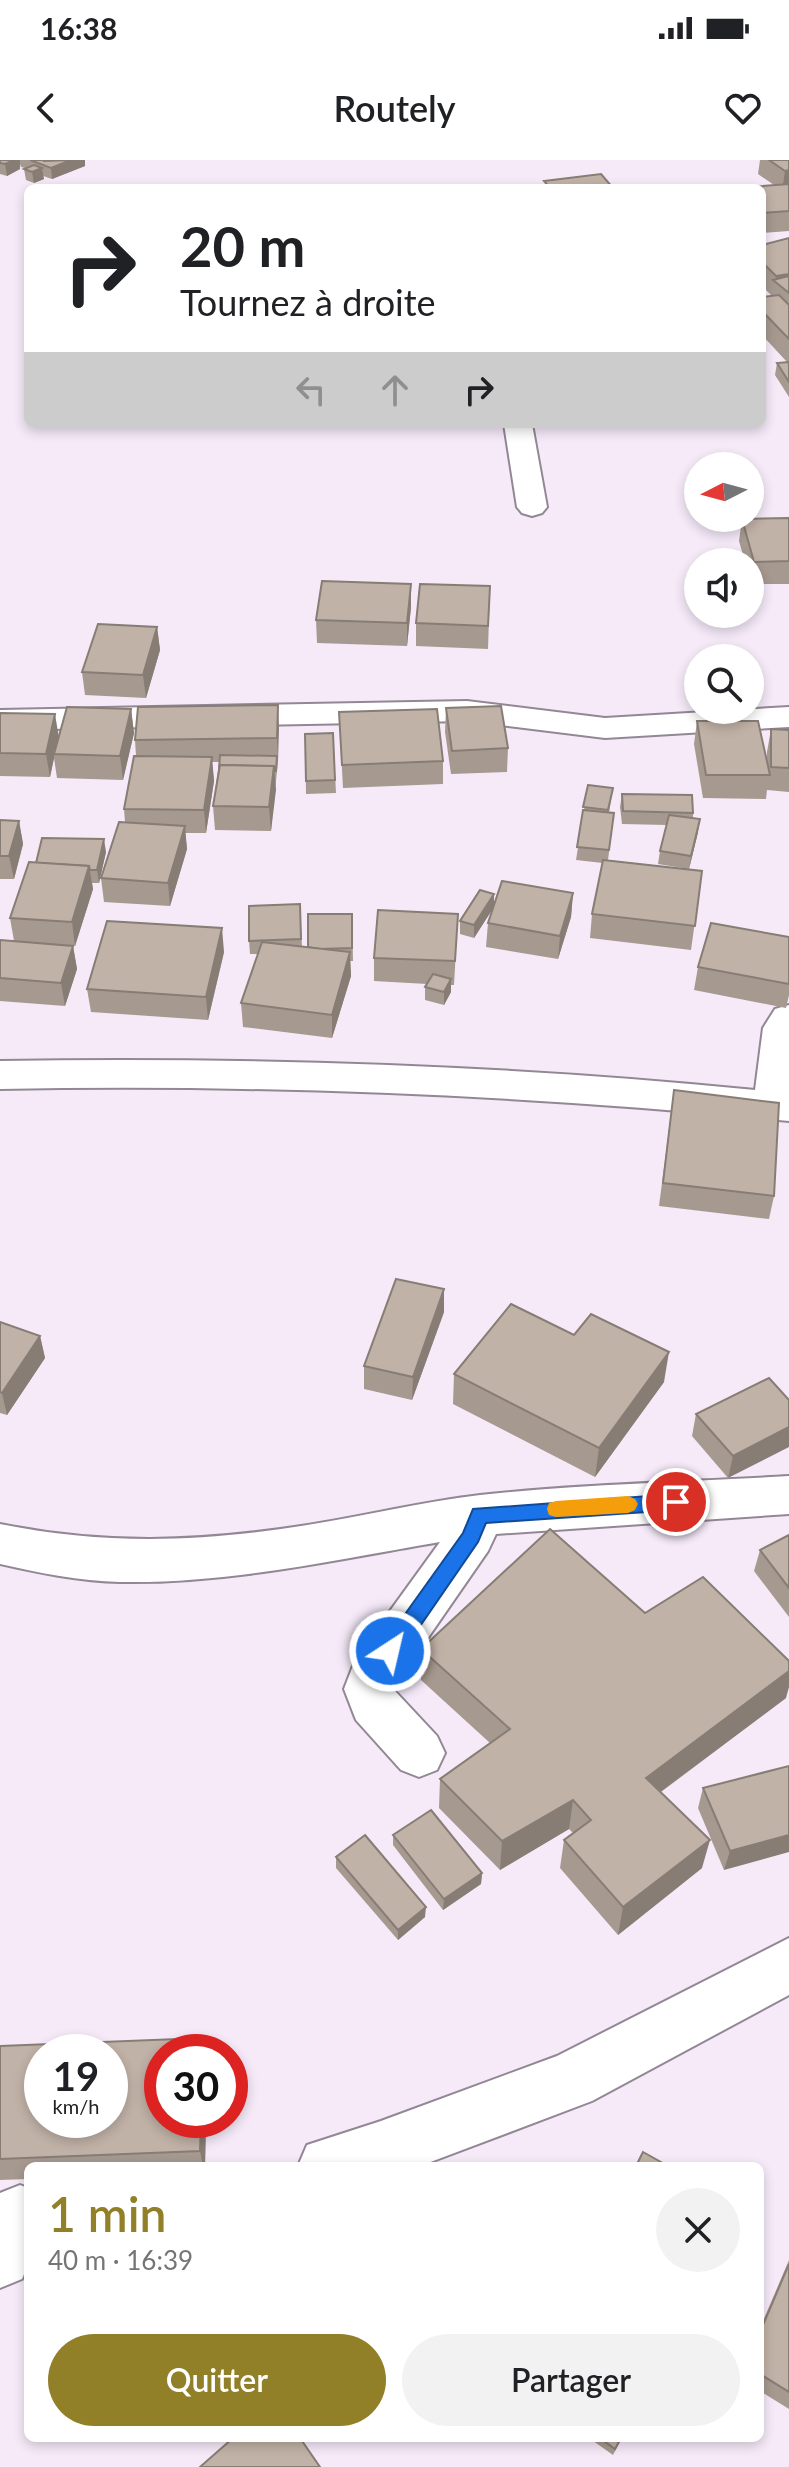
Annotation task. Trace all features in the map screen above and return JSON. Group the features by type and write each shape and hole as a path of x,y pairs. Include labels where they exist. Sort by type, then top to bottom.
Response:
{"street":[{"path":"519,428 532,507"},
{"path":"0,720 467,711 605,728 789,717"},
{"path":"0,1075 136,1072 505,1084 781,1106 782,1028 789,1018"},
{"path":"0,1544 96,1561 194,1562 480,1515 789,1495"},
{"path":"419,1753 374,1704 369,1695 369,1686 471,1537 480,1515"},
{"path":"342,2162 381,2151 571,2080 789,1965"}],"building":[{"path":"30,160 45,161 71,160 51,168"},
{"path":"769,160 789,160 789,170 785,171"},
{"path":"34,165 42,168 32,172 24,169"},
{"path":"601,174 610,184 547,184 544,181"},
{"path":"789,184 789,211 766,213 766,186"},
{"path":"789,238 789,274 776,276 766,266 766,244"},
{"path":"789,276 789,293 773,280"},
{"path":"779,295 789,305 789,339 766,315 766,297"},
{"path":"789,362 789,382 777,363"},
{"path":"789,518 789,561 764,562 764,548 750,548 746,532 764,532 764,519"},
{"path":"322,581 411,584 407,623 316,620"},
{"path":"420,584 490,586 488,626 416,623"},
{"path":"98,624 157,627 143,675 82,672"},
{"path":"278,705 277,738 135,740 138,707"},
{"path":"501,706 508,748 452,751 446,708"},
{"path":"67,707 131,709 120,756 54,754"},
{"path":"437,709 443,761 342,765 339,712"},
{"path":"0,713 55,714 46,754 0,753"},
{"path":"698,724 759,724 770,775 706,775"},
{"path":"771,729 789,730 789,768 771,767"},
{"path":"333,733 335,780 306,781 305,734"},
{"path":"220,755 277,756 276,771 274,766 220,765 219,770"},
{"path":"134,756 212,757 204,810 124,809"},
{"path":"220,765 274,766 269,807 213,806"},
{"path":"588,785 613,788 608,810 583,807"},
{"path":"622,794 692,795 693,813 623,811"},
{"path":"583,810 614,813 609,850 577,847"},
{"path":"669,815 700,819 691,856 660,851"},
{"path":"0,820 19,821 9,856 0,856"},
{"path":"119,822 185,826 168,883 101,878"},
{"path":"42,838 104,839 97,870 90,870 89,866 36,863"},
{"path":"603,860 702,871 695,926 592,914"},
{"path":"29,862 89,866 72,922 10,918"},
{"path":"502,881 573,893 560,936 488,923"},
{"path":"480,890 494,894 474,925 460,921"},
{"path":"300,904 301,939 249,941 249,906"},
{"path":"378,910 458,914 455,961 374,958"},
{"path":"308,914 352,914 352,948 308,947"},
{"path":"107,921 222,928 206,997 87,989"},
{"path":"711,923 789,937 789,984 698,967"},
{"path":"0,940 73,946 61,983 0,978"},
{"path":"262,942 350,952 332,1015 241,1003"},
{"path":"433,974 451,979 444,992 425,987"},
{"path":"674,1090 779,1103 774,1196 663,1183"},
{"path":"396,1279 444,1289 413,1377 364,1366"},
{"path":"511,1304 574,1335 591,1314 669,1352 599,1448 454,1374"},
{"path":"0,1322 40,1336 2,1393 0,1392"},
{"path":"769,1378 789,1400 789,1427 733,1456 696,1414"},
{"path":"550,1529 645,1613 703,1577 789,1661 789,1671 646,1778 710,1840 623,1907 564,1840 591,1820 573,1800 502,1841 440,1779 510,1729 421,1649"},
{"path":"789,1535 789,1588 760,1550"},
{"path":"789,1766 789,1835 730,1851 703,1788"},
{"path":"431,1810 482,1873 444,1899 393,1835"},
{"path":"365,1835 426,1907 398,1930 336,1857"},
{"path":"144,2040 144,2138 200,2138 200,2151 0,2159 0,2046 24,2045 24,2138 128,2138 128,2041"},
{"path":"643,2152 661,2162 638,2162"},
{"path":"789,2264 789,2392 764,2376 764,2323"},
{"path":"228,2442 303,2442 320,2467 200,2467"},
{"path":"605,2442 619,2442 615,2449"}],"slow traffic":[{"path":"556,1509 628,1504"}],"route":[{"path":"390,1651 471,1537 480,1515 676,1502"}]}
